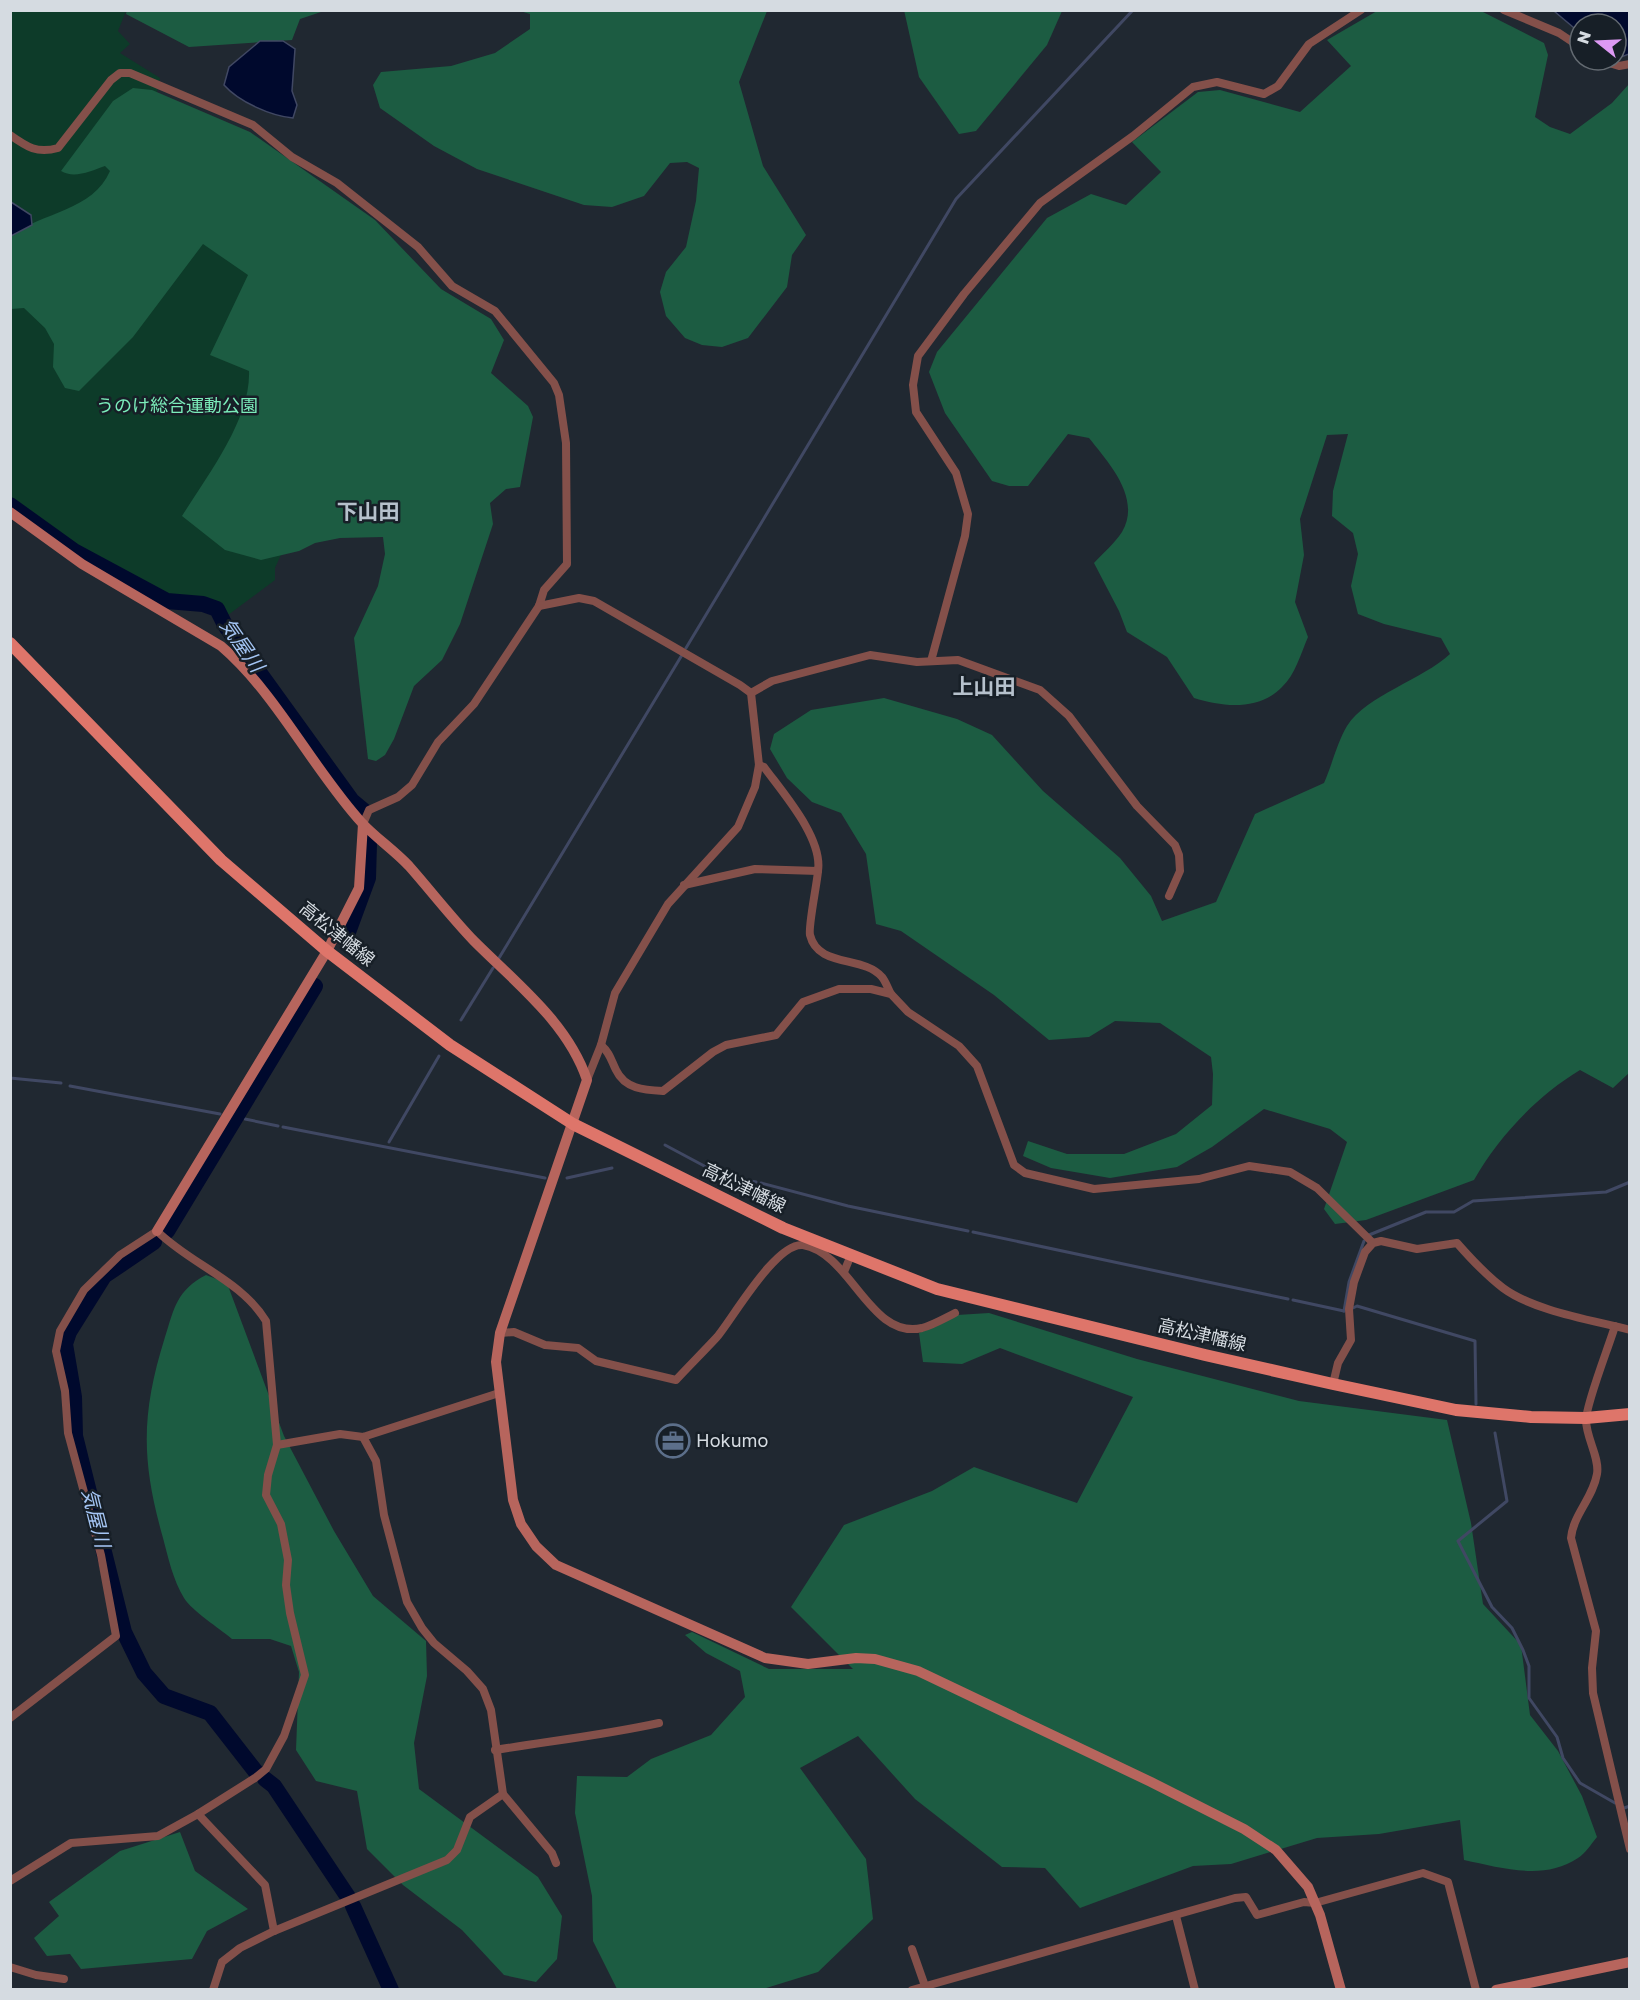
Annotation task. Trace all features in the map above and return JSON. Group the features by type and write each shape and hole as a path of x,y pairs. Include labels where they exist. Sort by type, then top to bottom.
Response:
{"main road":[{"name":"高松津幡線","path":"10,644 221,860 327,951 450,1045 573,1124 783,1228 937,1289 1333,1384 1456,1410 1531,1417 1586,1418 1629,1414"}],"street":[{"path":"931,661 960,556 968,514 956,473 916,412 913,386 918,356 964,294 1040,203 1133,136 1193,87 1217,82 1264,94 1278,86 1309,44 1361,10"},
{"path":"1504,10 1568,39"},
{"path":"10,135 30,149 45,152 58,148 111,80 120,73 130,73 253,125 292,157 337,183 418,247 452,286 495,311 554,383 561,408 567,479 567,564 544,590 539,606 474,704 438,742 412,785 398,796 369,810 363,824 359,888 327,951 157,1231 120,1255 84,1290 60,1331 56,1351 65,1391 68,1432 101,1556 116,1636 10,1718"},
{"path":"10,512 82,564 221,646 240,662 326,780 363,824 408,865 457,924 555,1022 580,1058 587,1080"},
{"path":"539,606 579,598 594,601 751,693"},
{"path":"751,693 772,681 870,655 917,662 958,660 1040,690 1070,716 1137,806 1175,845 1179,855 1180,871 1169,896"},
{"path":"751,693 759,765 755,787 738,827 668,904 615,993 601,1045 500,1333 496,1362 499,1393 513,1500 521,1524 536,1546 556,1565 765,1658 808,1664 856,1658 875,1659 918,1671 1244,1829 1276,1850 1308,1887 1341,1989"},
{"path":"759,765 764,767 803,821 819,860 816,898 809,926 814,945 824,955 873,970 883,978 891,994 908,1011 959,1046 977,1066 1014,1165 1025,1173 1094,1189 1199,1179 1249,1166 1290,1172 1317,1188 1373,1243"},
{"path":"684,885 755,869 818,871"},
{"path":"601,1045 608,1052 616,1073 625,1083 641,1089 663,1091 713,1052 726,1045 776,1035 803,1002 851,987 891,994"},
{"path":"10,1881 72,1843 158,1836 198,1814 266,1769 284,1736 305,1675 290,1613 286,1585 288,1560 281,1524 266,1495 268,1475 278,1445 266,1321 255,1303 170,1244 157,1231"},
{"path":"1333,1384 1338,1363 1352,1333 1349,1309 1354,1282 1365,1252 1373,1243 1381,1241 1417,1249 1457,1243 1477,1266 1505,1290 1538,1305 1629,1330"},
{"path":"500,1333 514,1332 545,1345 578,1348 596,1361 676,1380 719,1335 762,1276 795,1246 808,1247 832,1260 882,1317 893,1324 921,1328 955,1313"},
{"path":"844,1272 851,1255"},
{"path":"1615,1326 1586,1418 1588,1437 1598,1470 1595,1487 1572,1527 1571,1538 1596,1631 1592,1668 1593,1693 1625,1813 1629,1848"},
{"path":"278,1445 340,1434 363,1437 499,1393"},
{"path":"363,1437 376,1461 384,1515 407,1602 434,1643 467,1671 483,1689 490,1710 503,1794 552,1853 556,1863"},
{"path":"495,1750 615,1733 659,1723"},
{"path":"213,1989 226,1957 274,1931 447,1860 456,1850 470,1817 503,1794"},
{"path":"198,1814 266,1885 274,1931"},
{"path":"912,1989 1235,1898 1246,1898 1257,1915 1304,1902 1315,1903 1423,1873 1448,1882 1476,1989"},
{"path":"1176,1916 1195,1989"},
{"path":"912,1949 925,1986"},
{"path":"1496,1989 1629,1962"},
{"path":"10,1967 36,1975 64,1979"}],"green space":[{"path":"127,10 324,11 300,19 292,40 189,47 126,14"},
{"path":"904,10 1062,11 1047,45 976,131 959,134 919,77"},
{"name":"うのけ総合運動公園","path":"11,11 126,11 118,31 130,44 120,53 160,78 156,97 240,131 285,546 275,568 275,580 228,615 161,591 79,546 11,498"},
{"path":"520,11 767,11 739,82 763,166 806,235 792,255 787,287 748,338 722,347 702,345 685,338 666,316 660,292 666,272 686,247 696,201 699,168 687,162 670,163 644,196 612,207 584,205 477,169 434,146 380,108 373,85 381,72 451,66 495,53 530,29 530,14"},
{"path":"1377,11 1481,11 1544,43 1548,55 1535,117 1550,127 1570,134 1612,103 1629,84 1630,1072 1613,1088 1580,1070 1549,1092 1520,1118 1495,1148 1474,1180 1366,1220 1335,1224 1324,1209 1347,1142 1330,1129 1264,1109 1212,1147 1177,1167 1110,1178 1051,1168 1023,1156 1028,1141 1067,1154 1124,1154 1176,1134 1212,1105 1211,1057 1160,1023 1115,1021 1089,1037 1049,1040 994,995 901,931 876,924 866,854 841,813 812,802 787,778 770,749 774,734 811,710 884,698 957,719 992,735 1043,791 1120,858 1151,896 1162,921 1216,902 1255,814 1324,783 1343,733 1356,715 1381,696 1425,672 1450,654 1441,638 1384,624 1358,614 1351,586 1358,554 1353,533 1332,516 1333,491 1348,434 1327,435 1300,519 1304,555 1295,602 1308,637 1294,670 1282,687 1263,700 1229,705 1194,698 1167,657 1127,632 1119,611 1094,563 1122,532 1127,519 1128,506 1120,481 1089,438 1068,434 1028,486 1009,486 992,481 945,413 929,372 937,352 1047,218 1091,194 1126,205 1161,172 1132,142 1198,92 1220,90 1300,112 1351,66 1327,40"},
{"path":"133,88 152,90 250,132 375,220 441,289 491,319 504,340 491,373 528,406 533,417 520,487 506,489 490,503 493,524 460,624 442,660 414,686 394,739 385,755 376,761 368,759 354,638 378,586 385,554 383,537 340,538 315,543 299,551 261,560 225,550 182,516 226,446 243,408 248,389 249,371 210,355 248,275 203,244 133,337 79,391 65,388 53,367 54,344 45,328 24,308 11,309 11,236 37,221 79,203 92,195 102,184 110,171 105,166 77,174 61,171 113,101"},
{"path":"206,1275 227,1283 284,1436 334,1531 373,1596 426,1641 427,1676 414,1743 419,1789 538,1877 562,1916 557,1959 536,1982 504,1975 462,1930 403,1885 367,1849 357,1791 316,1781 296,1750 299,1672 291,1646 270,1639 232,1639 193,1608 180,1591 169,1561 151,1485 147,1437 148,1414 157,1365 174,1309 189,1287"},
{"path":"989,1313 1137,1359 1299,1401 1447,1420 1471,1523 1483,1604 1521,1645 1530,1715 1558,1751 1582,1796 1597,1837 1586,1851 1565,1865 1537,1871 1508,1869 1464,1860 1460,1820 1379,1834 1317,1838 1231,1864 1193,1866 1080,1908 1045,1868 1002,1867 915,1799 858,1736 800,1768 866,1859 873,1919 818,1972 763,1989 617,1989 593,1941 592,1896 575,1813 577,1776 627,1777 651,1759 711,1735 745,1697 740,1671 706,1653 685,1635 692,1632 769,1669 853,1669 791,1607 844,1525 932,1491 974,1467 1077,1503 1133,1397 1000,1348 962,1364 923,1362 919,1333 957,1315"},
{"path":"180,1832 195,1871 248,1909 207,1931 192,1959 81,1969 70,1954 47,1956 34,1938 59,1916 49,1902 120,1851"}],"water":[{"path":"1554,11 1629,11 1629,54 1628,12 1568,12 1568,23"},
{"path":"260,41 283,41 295,49 292,91 297,105 293,118 256,107 238,97 224,85 229,67"},
{"path":"11,202 31,215 32,225 11,236"}],"waterway":[{"path":"686,648 956,199 1133,10"},
{"name":"気屋川","path":"10,505 74,551 167,601 203,604 217,609 225,625 352,801 364,811"},
{"path":"499,958 682,655"},
{"name":"気屋川","path":"347,935 368,878 369,843"},
{"path":"461,1020 493,968"},
{"name":"気屋川","path":"167,1231 315,986"},
{"path":"389,1142 439,1056"},
{"path":"10,1078 61,1083"},
{"path":"70,1086 220,1114"},
{"path":"245,1119 278,1126"},
{"path":"283,1127 545,1178"},
{"path":"665,1145 723,1176 756,1182"},
{"path":"567,1178 612,1168"},
{"path":"1369,1235 1426,1212 1454,1212 1473,1201 1606,1192 1630,1182"},
{"path":"761,1183 848,1206 968,1231"},
{"path":"973,1232 1288,1299"},
{"path":"1344,1311 1349,1282 1364,1241"},
{"name":"気屋川","path":"154,1242 104,1276 69,1332 65,1344 74,1397 75,1436 124,1632 144,1673 164,1696 210,1713 256,1772"},
{"path":"1293,1300 1344,1311"},
{"path":"1353,1308 1357,1306 1475,1341 1476,1404"},
{"path":"1495,1433 1507,1501 1458,1541 1492,1607 1512,1628 1523,1650 1529,1666 1529,1698 1557,1737 1563,1758 1580,1783 1615,1803"},
{"name":"気屋川","path":"265,1779 274,1786 348,1897"},
{"path":"1624,1808 1630,1806"},
{"name":"気屋川","path":"353,1906 391,1990"}],"place":[{"name":"Hokumo","path":"673,1441"}],"district":[{"name":"下山田","path":"368,512"},
{"name":"上山田","path":"984,687"}]}
